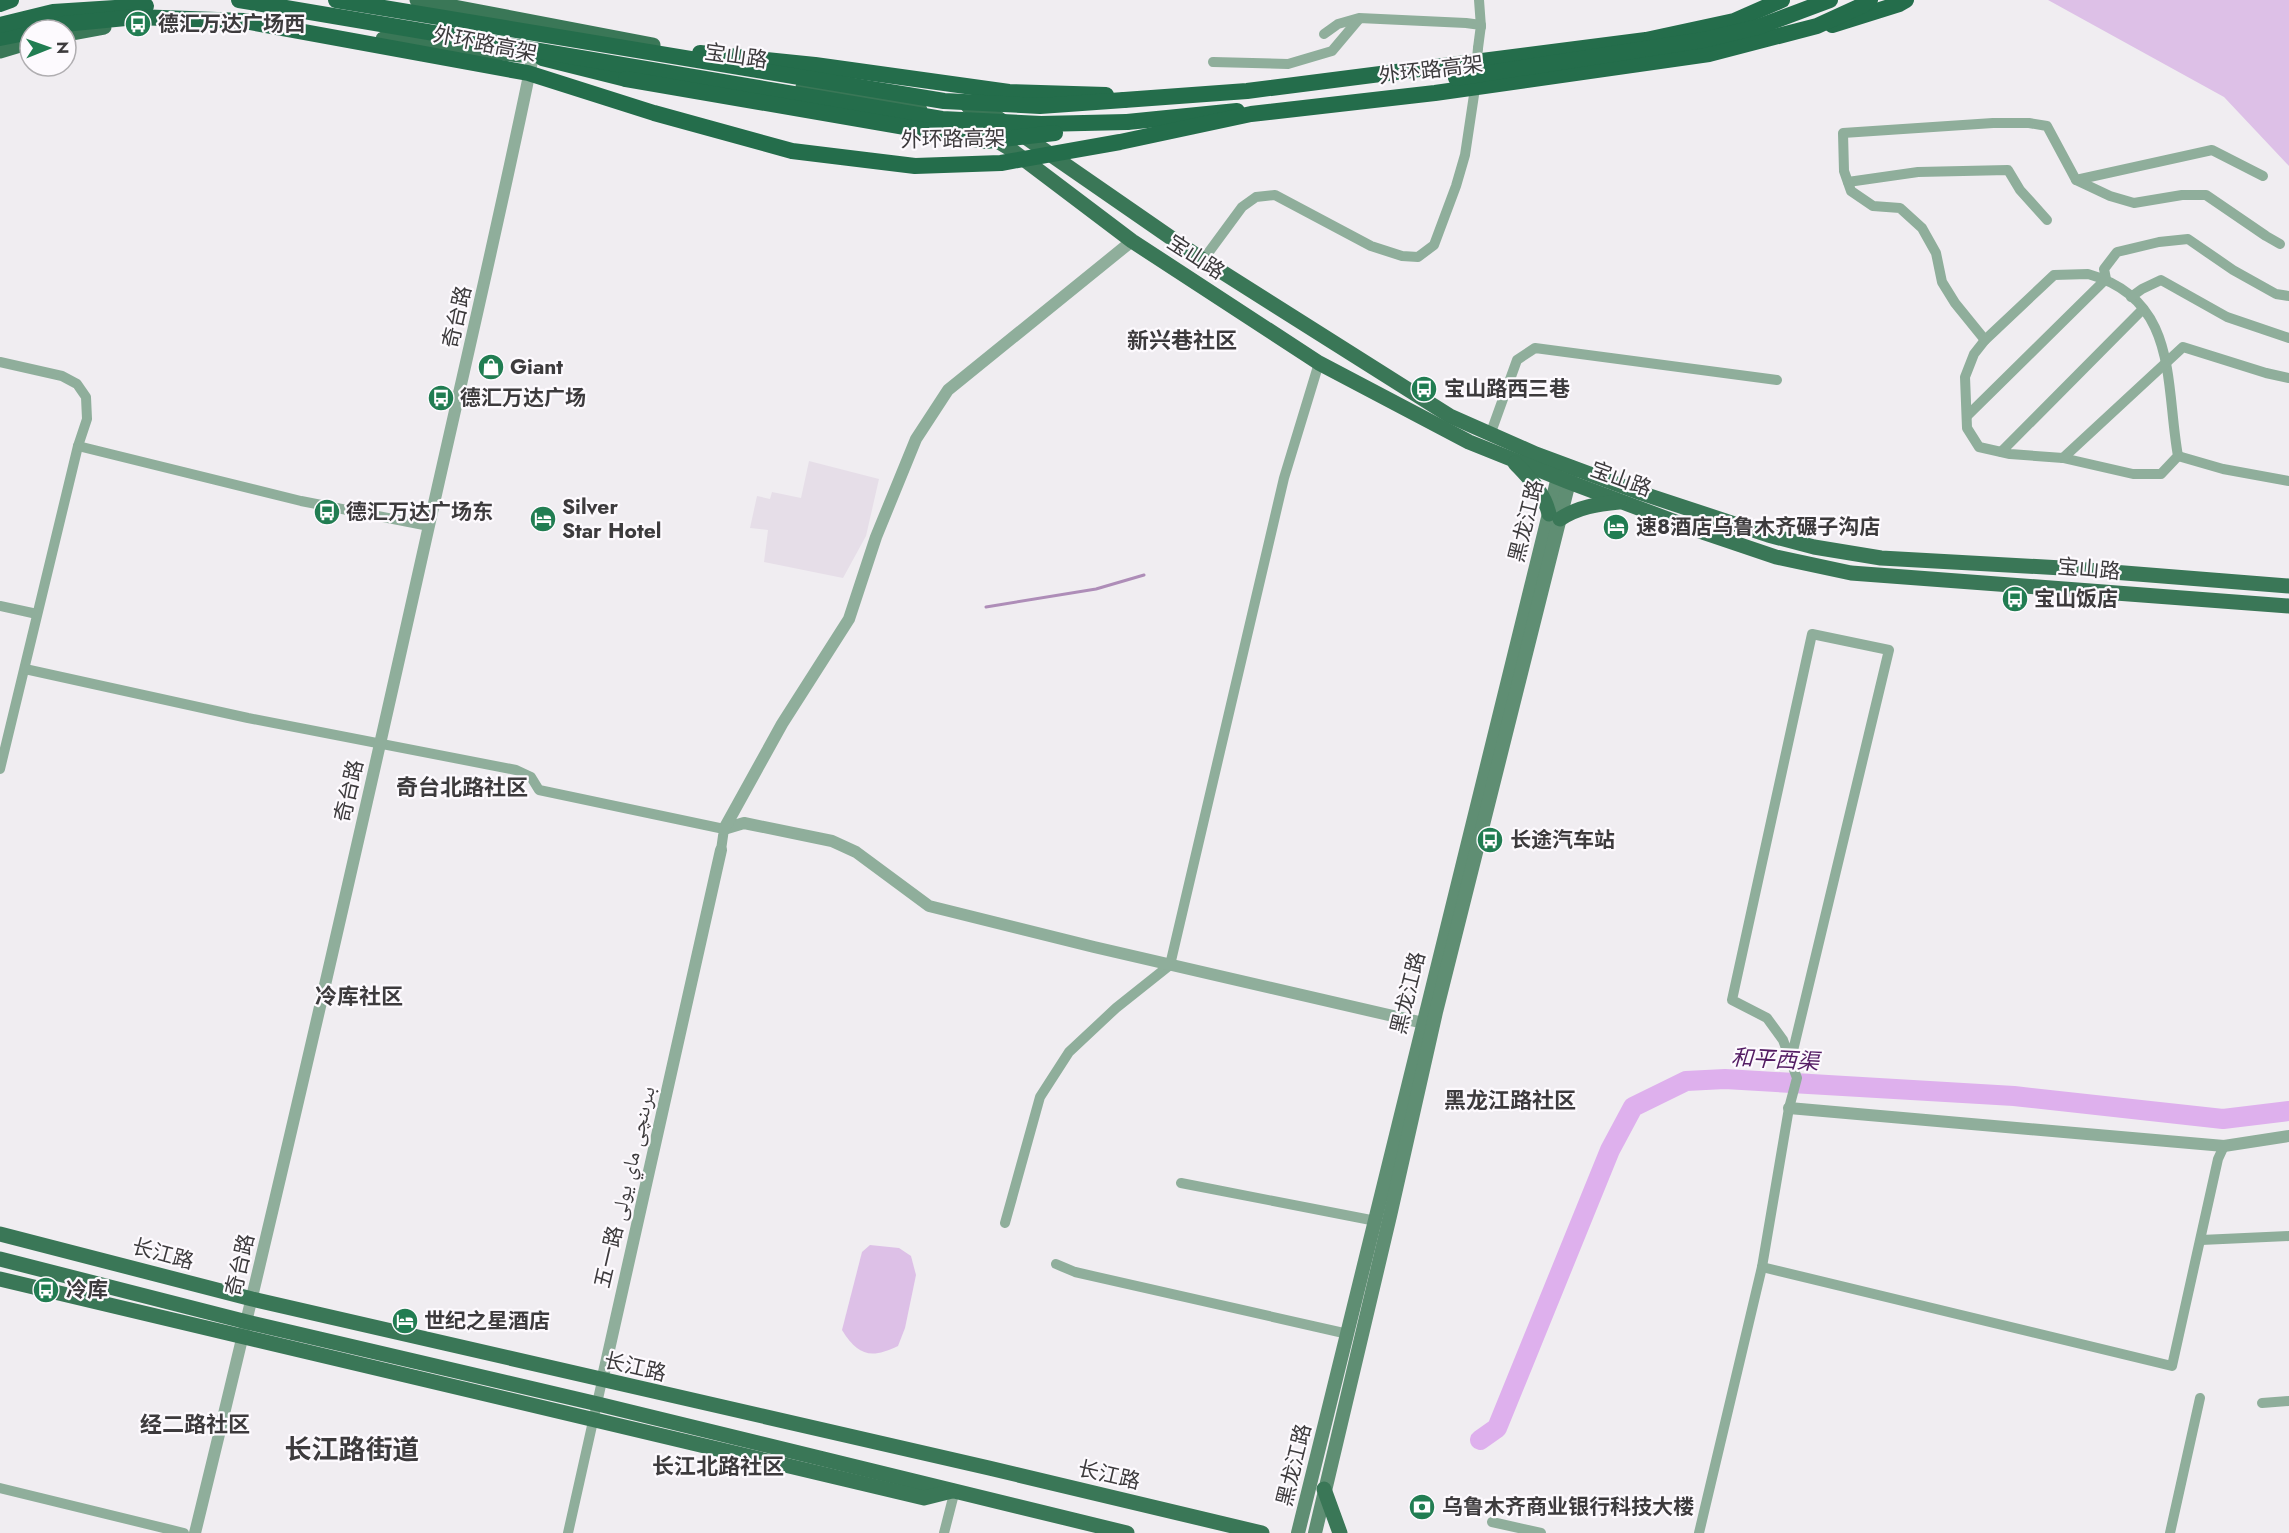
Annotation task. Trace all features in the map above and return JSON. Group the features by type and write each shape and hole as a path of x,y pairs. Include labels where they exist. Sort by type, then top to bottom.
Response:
{"highway":[{"path":"0,4 11,0"},
{"path":"0,26 124,0"},
{"path":"239,0 942,119 1041,124 1127,122"},
{"path":"336,0 944,101 1040,106 1247,91 1646,40 1734,21 1782,0"},
{"name":"外环路高架","path":"0,26 53,12 136,5 234,11 519,62 645,103 783,142 906,156 992,154 1111,132 1241,104 1426,83 1703,40 1758,27 1830,0"},
{"name":"外环路高架","path":"78,23 136,17 244,21 528,74 654,113 792,151 915,166 1001,163 1120,142 1251,114 1435,93 1709,54 1817,26 1870,0"},
{"path":"533,56 626,79 986,141 1127,122 1248,110 1737,44 1815,30 1906,0"},
{"path":"0,38 18,34"},
{"path":"691,52 815,65 1009,92 1149,97"}],"main road":[{"name":"宝山路","path":"417,0 691,52 892,85 989,112 1203,260 1450,416 1624,502 1776,557 1851,573 2289,606"},
{"name":"宝山路","path":"78,32 138,24 236,25 675,69 893,101 981,132 1009,148 1132,241 1319,363 1468,442 1513,461 1641,493 1768,535 1814,547 1860,555 2289,586"},
{"path":"0,51 18,46"},
{"path":"1513,461 1540,490 1554,517 1589,506 1624,502"},
{"name":"黑龙江路","path":"1298,1533 1565,473"},
{"name":"黑龙江路","path":"1314,1533 1390,1216 1428,1024"},
{"name":"长江路","path":"0,1234 252,1299 1262,1533"},
{"name":"长江路","path":"0,1259 245,1330 598,1404 1127,1533"},
{"path":"0,1279 245,1330 594,1420 924,1498 955,1490"},
{"path":"1324,1489 1340,1533"}],"street":[{"path":"1203,260 1242,207 1256,197 1275,195 1371,246 1402,256 1418,258 1434,245 1465,155 1481,27 1479,0"},
{"path":"1324,34 1338,24 1359,18 1466,23 1481,27"},
{"path":"1213,62 1288,64 1332,51 1359,18"},
{"name":"奇台路","path":"195,1533 245,1330 381,744 497,229 533,56"},
{"path":"1985,340 1955,303 1942,282 1936,253 1922,228 1900,208 1873,206 1851,191 1844,171 1843,133 1938,125 2029,123 2047,126 2076,180 2110,196 2134,203 2182,195 2206,195 2280,243"},
{"path":"2076,180 2212,150 2263,176"},
{"path":"1848,182 1918,172 2008,170 2020,190 2047,220"},
{"path":"2106,279 2104,269 2117,252 2159,242 2188,239 2233,270 2276,294 2289,296"},
{"path":"721,850 724,829 782,724 849,619 876,537 916,439 948,390 1132,241"},
{"path":"2088,274 2106,279 2131,297 2152,321 2167,359 2178,456 2161,474 2133,474 2063,458 2001,452 1979,447 1967,428 1965,377 1974,354 1985,340 2054,275 2088,274"},
{"path":"1967,416 2106,279"},
{"path":"2131,297 2161,280 2227,317 2289,338"},
{"path":"2001,452 2143,309"},
{"path":"2063,458 2182,346 2266,374 2289,378"},
{"path":"1490,435 1517,360 1535,348 1777,380"},
{"path":"0,362 62,376 77,384 86,397 87,419 78,446 0,769"},
{"path":"1005,1223 1040,1097 1069,1052 1116,1008 1170,965 1284,478 1319,363"},
{"path":"78,446 301,501 429,526"},
{"path":"2178,456 2223,469 2289,481"},
{"path":"0,606 37,614"},
{"path":"1699,1533 1762,1267 1797,1078 1783,1040 1767,1018 1732,1000 1812,634 1889,650 1791,1059"},
{"path":"25,669 248,718 534,772 539,790 724,829 744,823 832,841 856,852 929,906 1170,965 1428,1024"},
{"name":"五一路 بىرىنچى ماي يولى","path":"568,1533 721,850"},
{"path":"1790,1107 2224,1146 2289,1136"},
{"path":"1762,1267 2172,1366 2218,1160 2224,1146"},
{"path":"1181,1183 1376,1221"},
{"path":"2201,1240 2289,1236"},
{"path":"1056,1264 1075,1272 1348,1334"},
{"path":"2170,1533 2200,1398"},
{"path":"2262,1403 2289,1401"},
{"path":"0,1488 184,1533"},
{"path":"944,1533 955,1490"},
{"path":"1492,1522 1540,1533"}],"shaded area":[{"path":"2048,0 2289,0 2289,166 2224,97"},
{"path":"809,461 879,479 866,536 843,578 764,562 768,530 750,528 757,496 770,499 772,492 801,498"},
{"path":"870,1245 899,1248 911,1256 916,1275 905,1328 898,1346 873,1354 860,1350 842,1330 862,1252"}],"waterway":[{"path":"986,607 1096,589 1144,575"},
{"name":"和平西渠","path":"1480,1440 1497,1428 1610,1150 1633,1107 1686,1081 1725,1079 2014,1096 2223,1119 2289,1111"}],"place":[{"name":"德汇万达广场西","path":"138,24"},
{"name":"Giant","path":"491,367"},
{"name":"宝山路西三巷","path":"1424,389"},
{"name":"德汇万达广场","path":"441,398"},
{"name":"德汇万达广场东","path":"327,512"},
{"name":"Silver Star Hotel","path":"543,519"},
{"name":"速8酒店乌鲁木齐碾子沟店","path":"1616,527"},
{"name":"宝山饭店","path":"2015,599"},
{"name":"长途汽车站","path":"1490,840"},
{"name":"冷库","path":"46,1290"},
{"name":"世纪之星酒店","path":"405,1321"},
{"name":"乌鲁木齐商业银行科技大楼","path":"1422,1507"}],"district":[{"name":"新兴巷社区","path":"1182,340"},
{"name":"奇台北路社区","path":"462,787"},
{"name":"冷库社区","path":"359,996"},
{"name":"黑龙江路社区","path":"1510,1100"},
{"name":"经二路社区","path":"195,1424"},
{"name":"长江路街道","path":"352,1449"},
{"name":"长江北路社区","path":"718,1466"}]}
